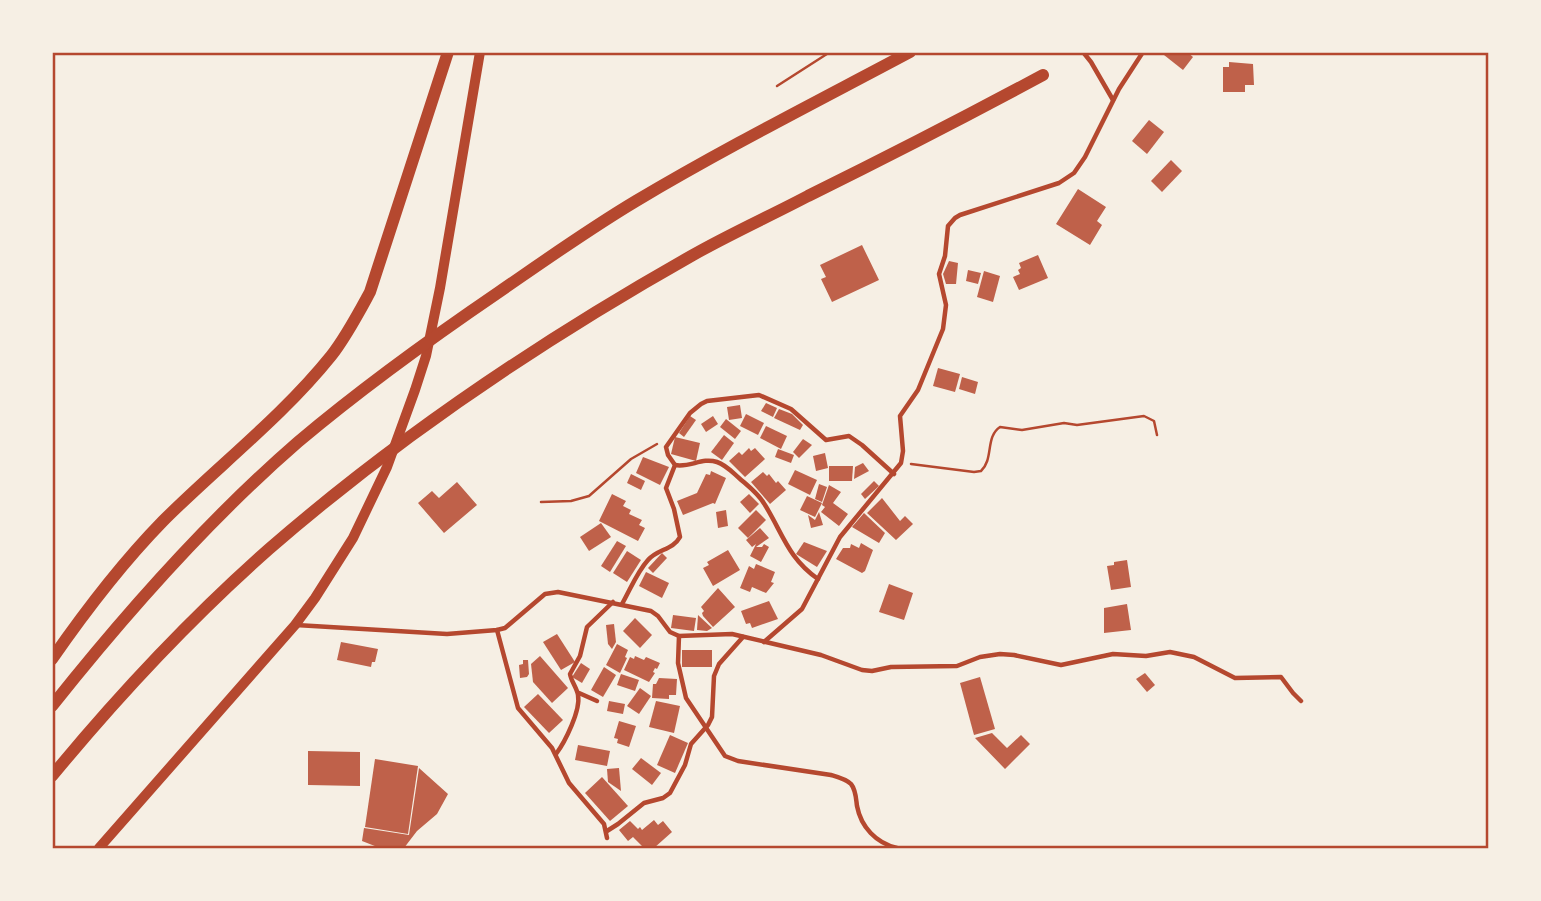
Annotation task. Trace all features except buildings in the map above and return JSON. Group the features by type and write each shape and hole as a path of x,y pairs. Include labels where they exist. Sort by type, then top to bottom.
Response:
{"main road":[{"path":"52,659 109,582 162,522 300,390 331,355 350,327 370,292 448,52"},
{"path":"52,706 137,606 224,513 298,443 360,391 460,318 635,202 910,52"},
{"path":"52,776 126,691 224,591 270,549 356,479 491,381 591,316 695,254 1043,75"}],"street":[{"path":"99,849 295,625 353,538 387,467 426,356 480,52"}],"lane":[{"path":"1083,52 1096,69 1113,101"},
{"path":"764,642 802,609 840,537 901,463 904,451 900,416 918,390 945,317 945,295 939,274 945,256 946,230 949,223 960,215 1067,179 1074,173 1143,52"},
{"path":"675,465 666,447 690,413 707,401 759,395 797,412 826,440 845,436 854,439 894,474"},
{"path":"675,465 690,466 699,461 708,461 719,463 731,471 763,501 796,560 818,579"},
{"path":"622,604 646,562 659,551 675,544 680,537 666,488 675,465"},
{"path":"295,625 447,634 497,630 505,628 538,599 552,592 613,602 655,613 670,632 679,636 743,636 821,655 862,670 957,666 979,657 1000,654 1061,665 1113,654 1146,656 1178,653 1194,657 1235,678 1281,677 1301,701"},
{"path":"556,754 568,736 578,704 578,693 570,674 580,656 587,627 613,602"},
{"path":"497,630 518,708 556,754 565,778 607,831 607,838"},
{"path":"679,636 678,663 686,698 721,752 730,759 831,775 850,783 862,821 868,830 880,842 897,849"},
{"path":"607,831 644,803 667,796 680,777 691,744 712,717 716,671 743,636"},
{"path":"578,693 597,701"}],"path":[{"path":"777,86 830,52"},
{"path":"901,463 981,471 988,459 992,436 1000,427 1022,430 1144,416 1154,421 1157,435"},
{"path":"541,502 570,501 589,496 631,459 672,435"}]}
